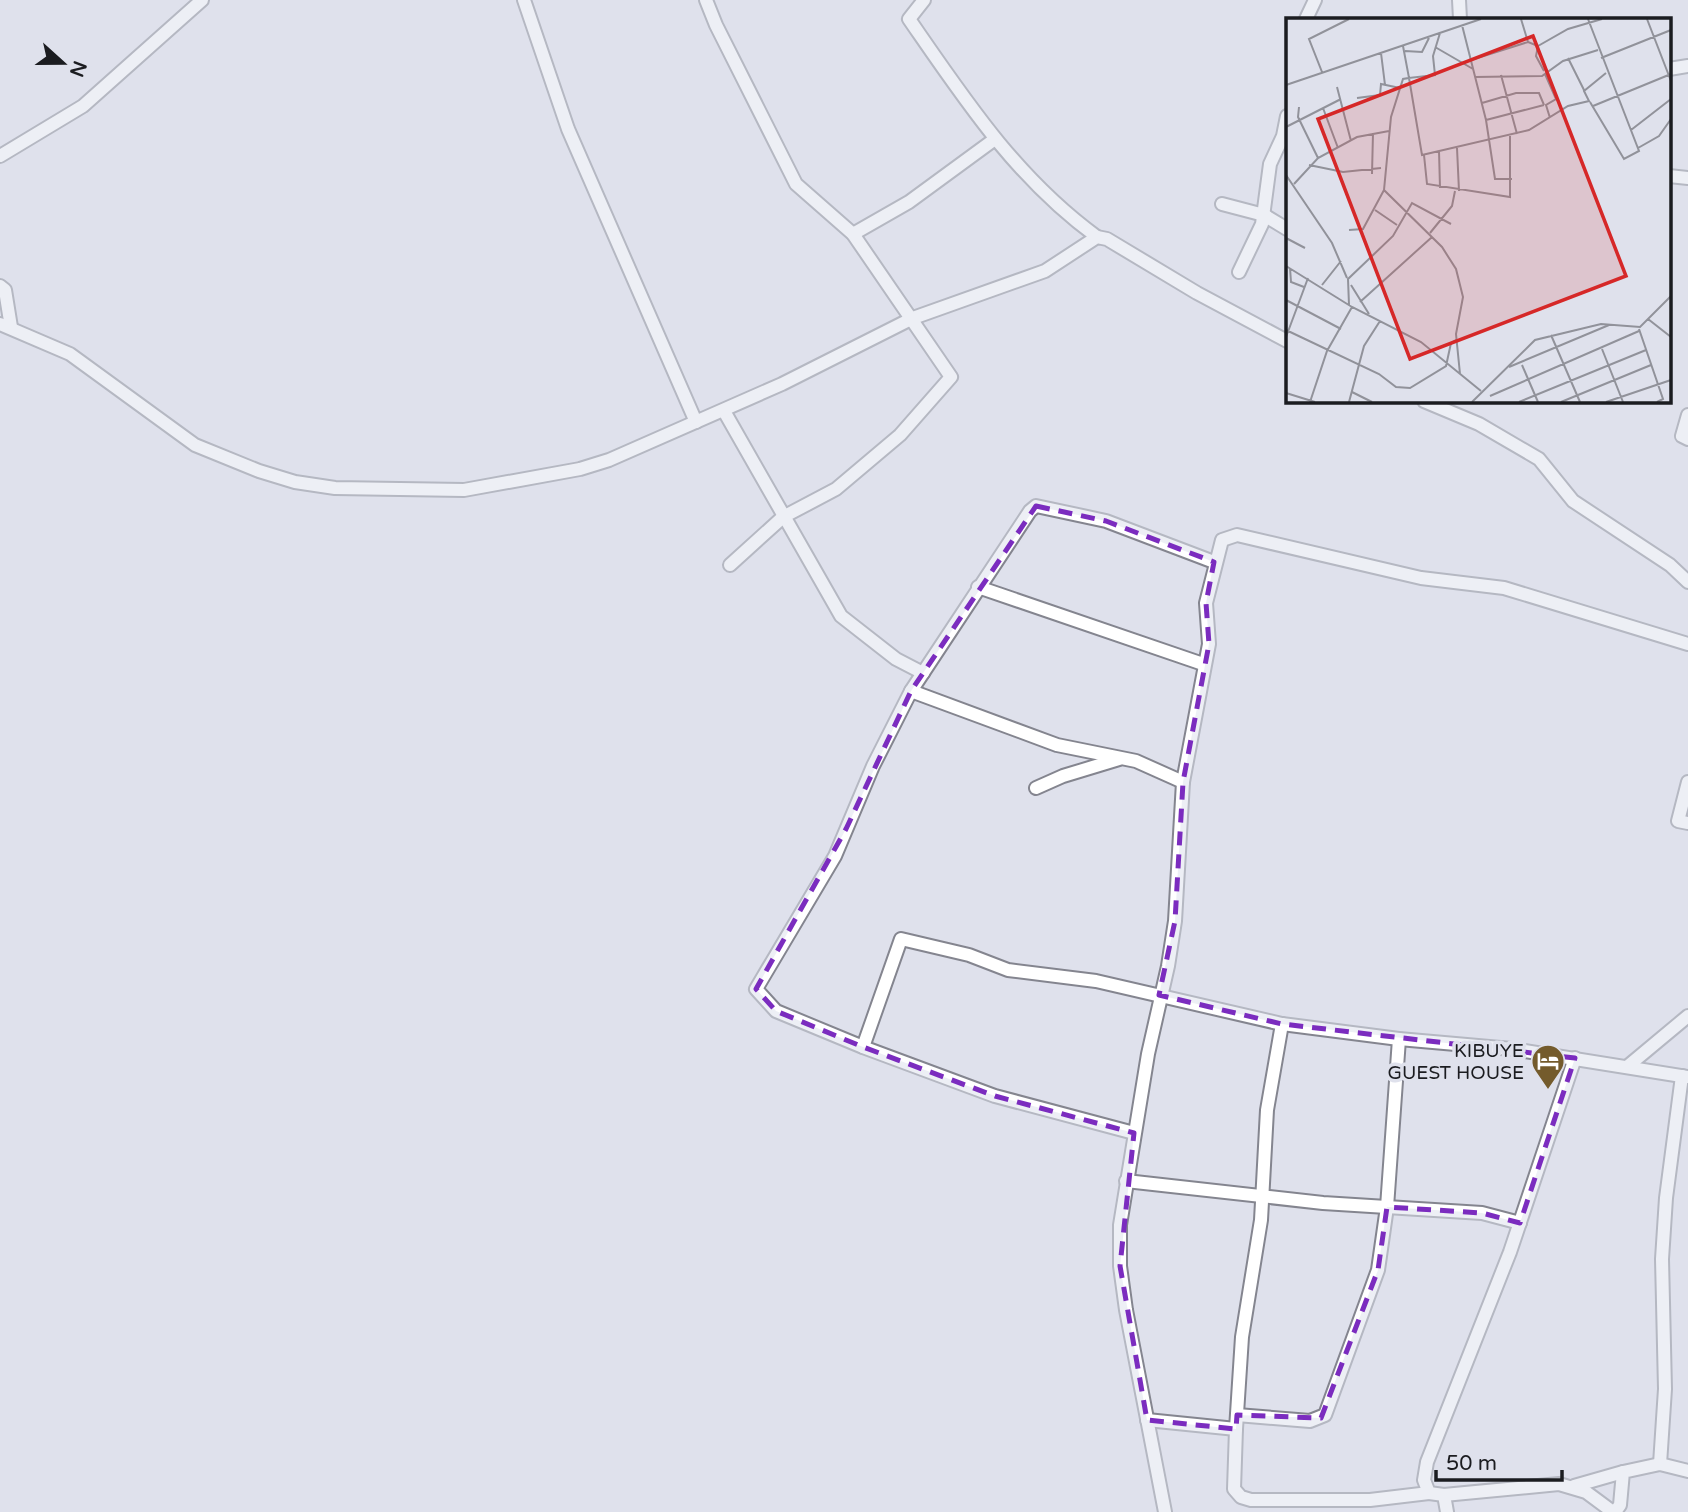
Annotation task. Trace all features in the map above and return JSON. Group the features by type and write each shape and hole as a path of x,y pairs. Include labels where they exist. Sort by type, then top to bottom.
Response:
{"street":[{"path":"0,156 83,106 202,0"},
{"path":"524,0 568,129 696,422"},
{"path":"706,0 716,26 796,184 853,234 951,377 900,435 836,489 783,517 730,565"},
{"path":"924,0 909,19 995,139 1059,209 1097,237 1107,239 1209,300 1286,340"},
{"path":"1306,18 1315,0"},
{"path":"1459,0 1460,18"},
{"path":"1670,69 1688,66"},
{"path":"1239,272 1264,215 1270,163 1283,136 1286,121"},
{"path":"853,234 909,202 995,139"},
{"path":"1670,176 1688,178"},
{"path":"1222,204 1264,215 1286,228"},
{"path":"0,286 5,290 6,326 85,362 195,445 259,471 295,482 335,488 444,492 519,481 598,464 724,411 912,318 1045,271 1097,237"},
{"path":"1446,405 1539,460 1573,501 1684,578 1688,561"},
{"path":"724,411 841,616 896,659 923,673"},
{"path":"1688,415 1682,436 1688,439"},
{"path":"1135,1133 996,1096 863,1047 776,1011 756,989 835,856 882,745 911,691 978,587 1036,506 1106,521 1214,562"},
{"path":"1164,1512 1120,1266 1120,1225 1159,995 1168,966 1175,920 1183,782 1203,664 1209,644 1206,603 1214,562 1222,540 1237,535 1421,578 1504,588 1688,644"},
{"path":"978,587 1203,664"},
{"path":"911,691 1057,745 1123,758 1183,782"},
{"path":"1036,788 1063,776 1123,758"},
{"path":"1688,782 1678,821 1688,823"},
{"path":"863,1047 901,939 969,955 1008,970 1096,981 1282,1024 1399,1039 1485,1045 1685,1076 1664,1223 1665,1389 1660,1464"},
{"path":"1628,1066 1688,1016"},
{"path":"1282,1024 1267,1110 1257,1254 1242,1337 1233,1487 1241,1497 1299,1503 1393,1499 1429,1493 1444,1495 1559,1484 1574,1486 1660,1464 1688,1471"},
{"path":"1237,1415 1310,1421 1325,1415 1378,1270 1387,1207 1399,1039"},
{"path":"1429,1493 1424,1480 1427,1462 1520,1223 1575,1058"},
{"path":"1126,1181 1262,1196 1482,1213 1520,1223"},
{"path":"1147,1420 1236,1429"},
{"path":"1574,1486 1614,1512 1620,1505 1623,1472"},
{"path":"1444,1495 1447,1512"}],"highlighted area":[{"path":"1036,506 1106,521 1214,562 1206,603 1209,644 1183,782 1175,921 1159,995 1282,1024 1575,1058 1520,1223 1482,1213 1387,1207 1378,1270 1321,1418 1237,1415 1236,1429 1147,1420 1120,1266 1134,1133 995,1096 863,1047 776,1011 756,989 846,829 911,691"}],"place":[{"name":"KIBUYE GUEST HOUSE","path":"1548,1091"}]}
